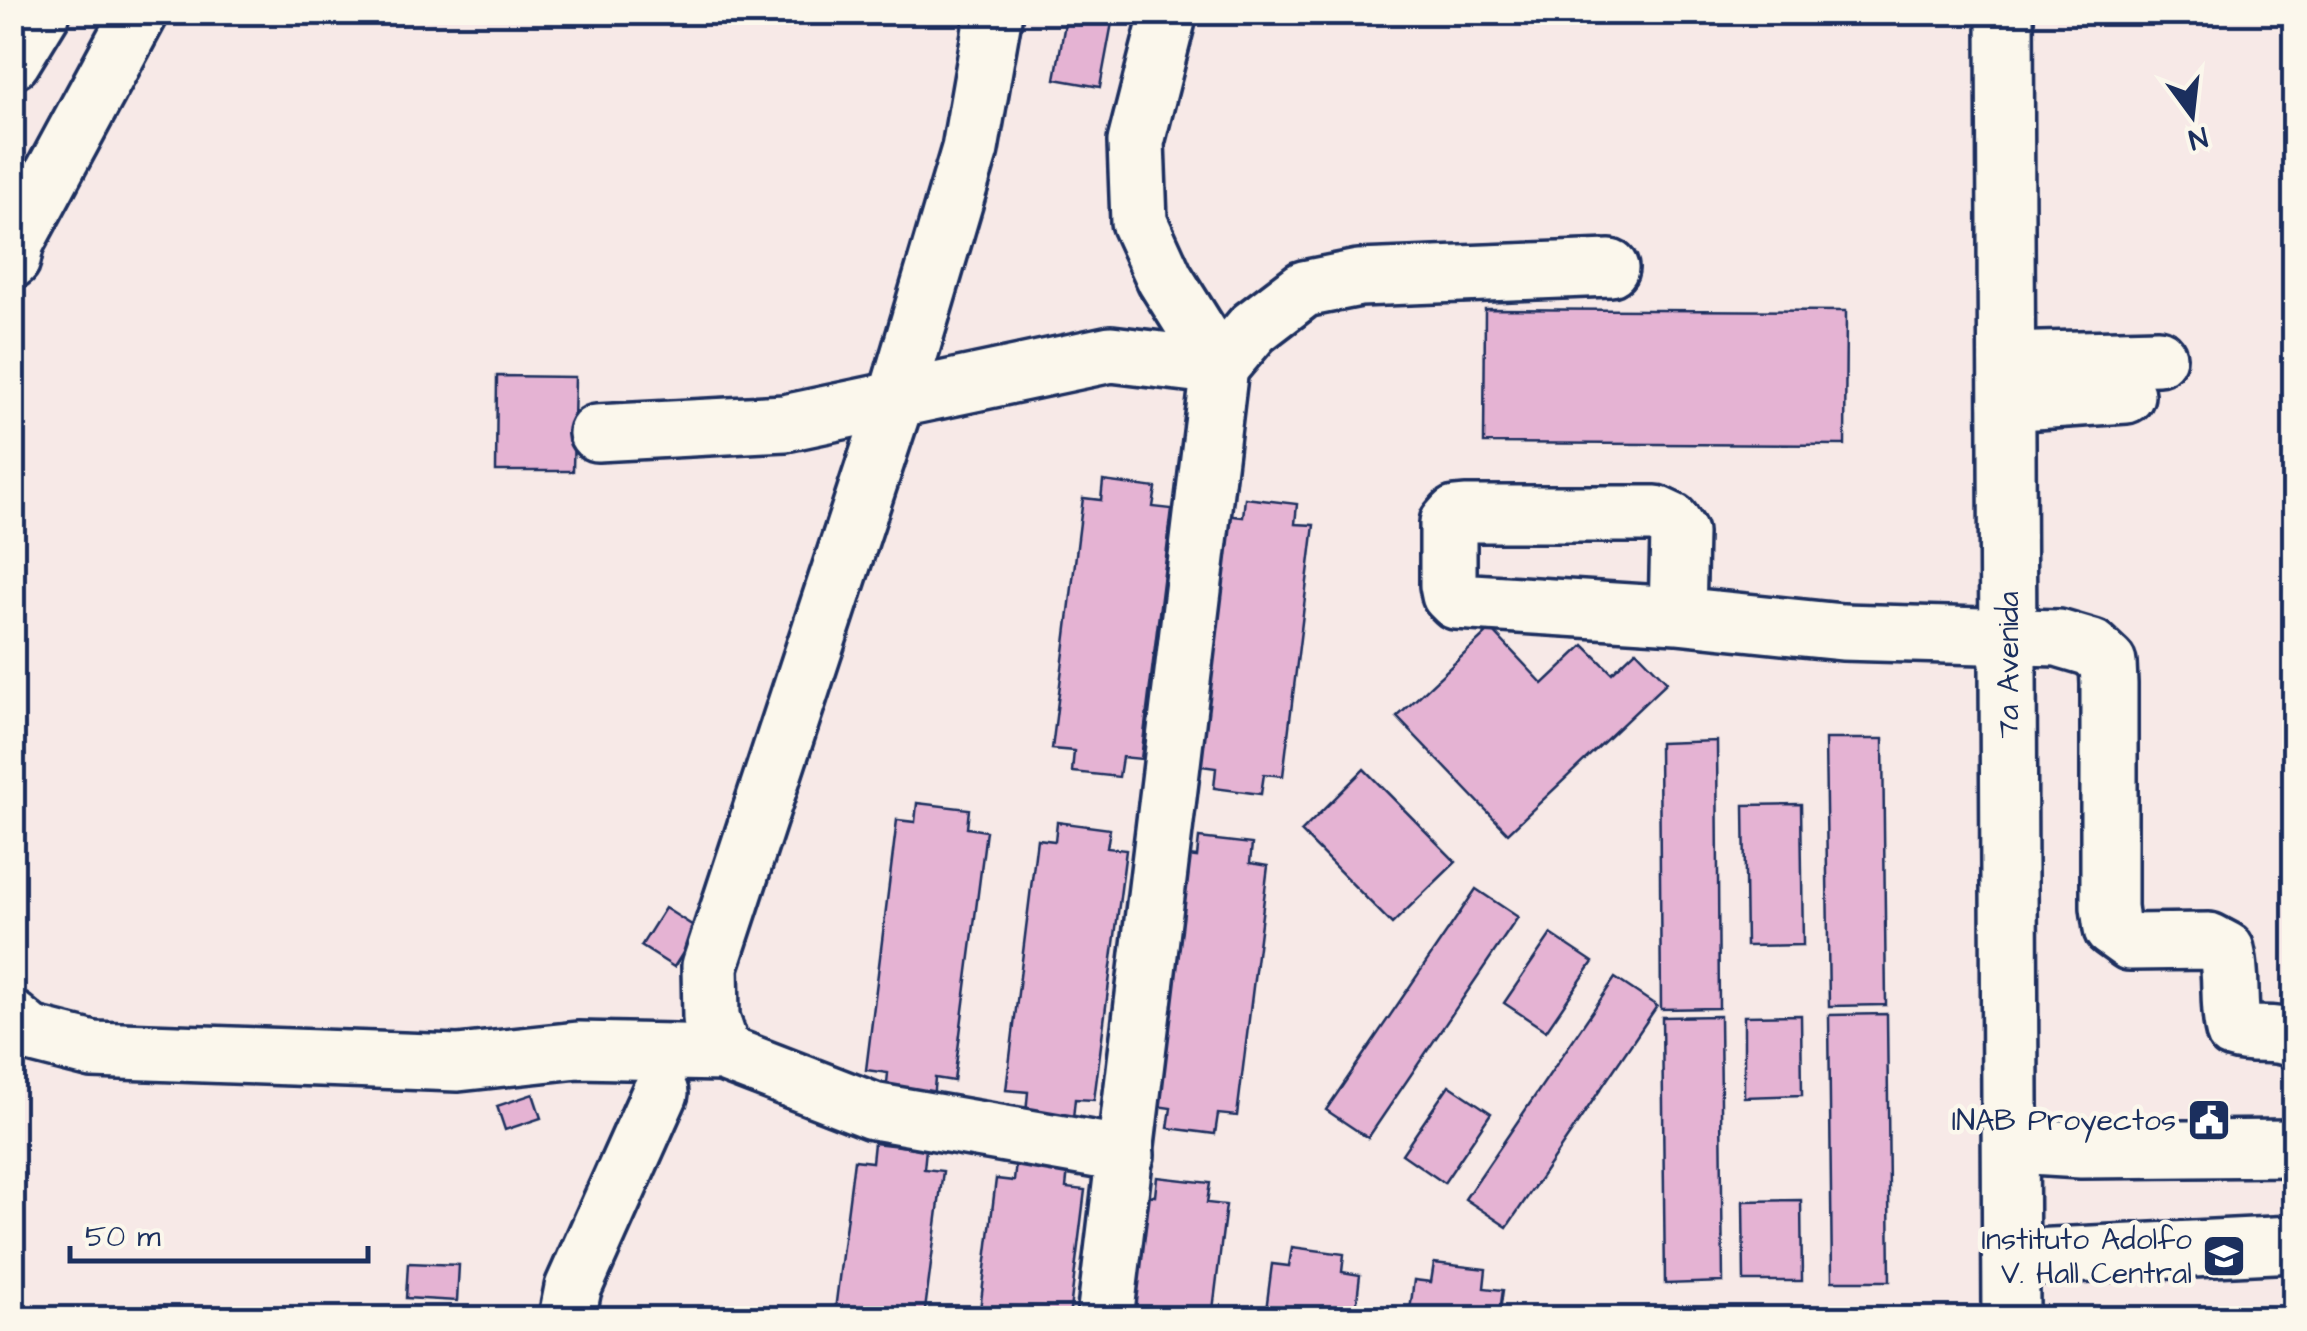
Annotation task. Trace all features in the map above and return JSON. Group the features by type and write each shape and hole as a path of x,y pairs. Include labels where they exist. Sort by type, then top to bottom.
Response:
{"main road":[{"path":"12,61 42,12"},
{"path":"12,260 16,242 140,12"},
{"path":"723,1053 711,1018 710,966 896,400 970,149 994,12"},
{"path":"1168,12 1136,142 1139,222 1165,278 1220,367"},
{"name":"7a Avenida","path":"2005,12 2012,1318"},
{"path":"1105,1318 1220,367 1253,328 1304,289 1359,278 1610,268"},
{"path":"598,433 785,423 1111,354 1220,367"},
{"path":"2007,400 2136,395 2007,400"},
{"path":"1677,615 1842,632 2058,638 2092,648 2108,663 2112,929 2130,942 2209,941 2226,950 2234,1031 2246,1035 2280,1033 2294,1040"},
{"path":"578,1050 633,1030 670,1010 710,966"},
{"path":"12,1019 30,1034 93,1050 458,1063 578,1050 723,1053 873,1112 1126,1155"},
{"path":"567,1318 573,1288 660,1093"},
{"path":"2011,1146 2082,1150 2294,1148"},
{"path":"2011,1258 2294,1244"}],"building":[{"path":"1067,12 1114,12 1100,87 1055,79"},
{"path":"1485,309 1846,311 1845,445 1484,443"},
{"path":"497,376 575,377 573,471 496,471"},
{"path":"1103,481 1156,488 1153,507 1172,509 1141,759 1122,757 1119,777 1072,772 1074,751 1052,749 1083,498 1101,500"},
{"path":"1245,498 1297,504 1295,524 1314,525 1283,776 1264,774 1261,794 1214,788 1216,768 1194,765 1225,515 1243,517"},
{"path":"1491,629 1543,684 1584,645 1612,673 1636,650 1667,682 1508,833 1397,717"},
{"path":"1825,739 1883,739 1886,1005 1829,1006"},
{"path":"1717,741 1719,1008 1661,1009 1659,743"},
{"path":"1364,769 1456,862 1392,924 1301,832"},
{"path":"917,803 969,809 967,828 986,831 954,1081 935,1078 933,1099 886,1093 888,1073 866,1070 897,820 915,822"},
{"path":"1801,804 1803,945 1746,946 1744,805"},
{"path":"1057,822 1110,829 1107,848 1126,850 1094,1100 1075,1099 1073,1118 1026,1113 1028,1092 1006,1090 1037,839 1055,841"},
{"path":"1199,838 1252,844 1250,863 1268,866 1237,1116 1218,1114 1215,1134 1168,1128 1171,1108 1149,1105 1179,855 1197,857"},
{"path":"1476,889 1518,917 1368,1138 1326,1110"},
{"path":"665,908 698,929 674,967 641,946"},
{"path":"1551,934 1593,962 1546,1031 1504,1003"},
{"path":"1615,978 1657,1006 1507,1227 1465,1199"},
{"path":"1887,1014 1890,1281 1832,1281 1829,1015"},
{"path":"1801,1015 1802,1095 1744,1097 1744,1016"},
{"path":"1720,1016 1723,1282 1665,1284 1662,1017"},
{"path":"1449,1085 1491,1113 1444,1183 1402,1154"},
{"path":"533,1094 541,1118 505,1130 497,1106"},
{"path":"874,1143 926,1149 924,1169 943,1171 924,1318 834,1318 854,1160 872,1162"},
{"path":"1016,1162 1068,1168 1066,1188 1085,1190 1069,1318 979,1318 996,1179 1014,1181"},
{"path":"1157,1177 1210,1183 1207,1203 1226,1205 1212,1318 1122,1318 1137,1194 1155,1196"},
{"path":"1801,1200 1802,1281 1744,1281 1743,1201"},
{"path":"1292,1247 1344,1254 1342,1272 1360,1275 1355,1318 1265,1318 1272,1264 1289,1266"},
{"path":"408,1263 459,1265 457,1301 406,1298"},
{"path":"1434,1263 1486,1269 1484,1288 1503,1290 1499,1318 1409,1318 1414,1280 1431,1282"}],"place":[{"name":"INAB Proyectos","path":"2209,1120"},
{"name":"Instituto Adolfo V. Hall Central","path":"2224,1256"}]}
